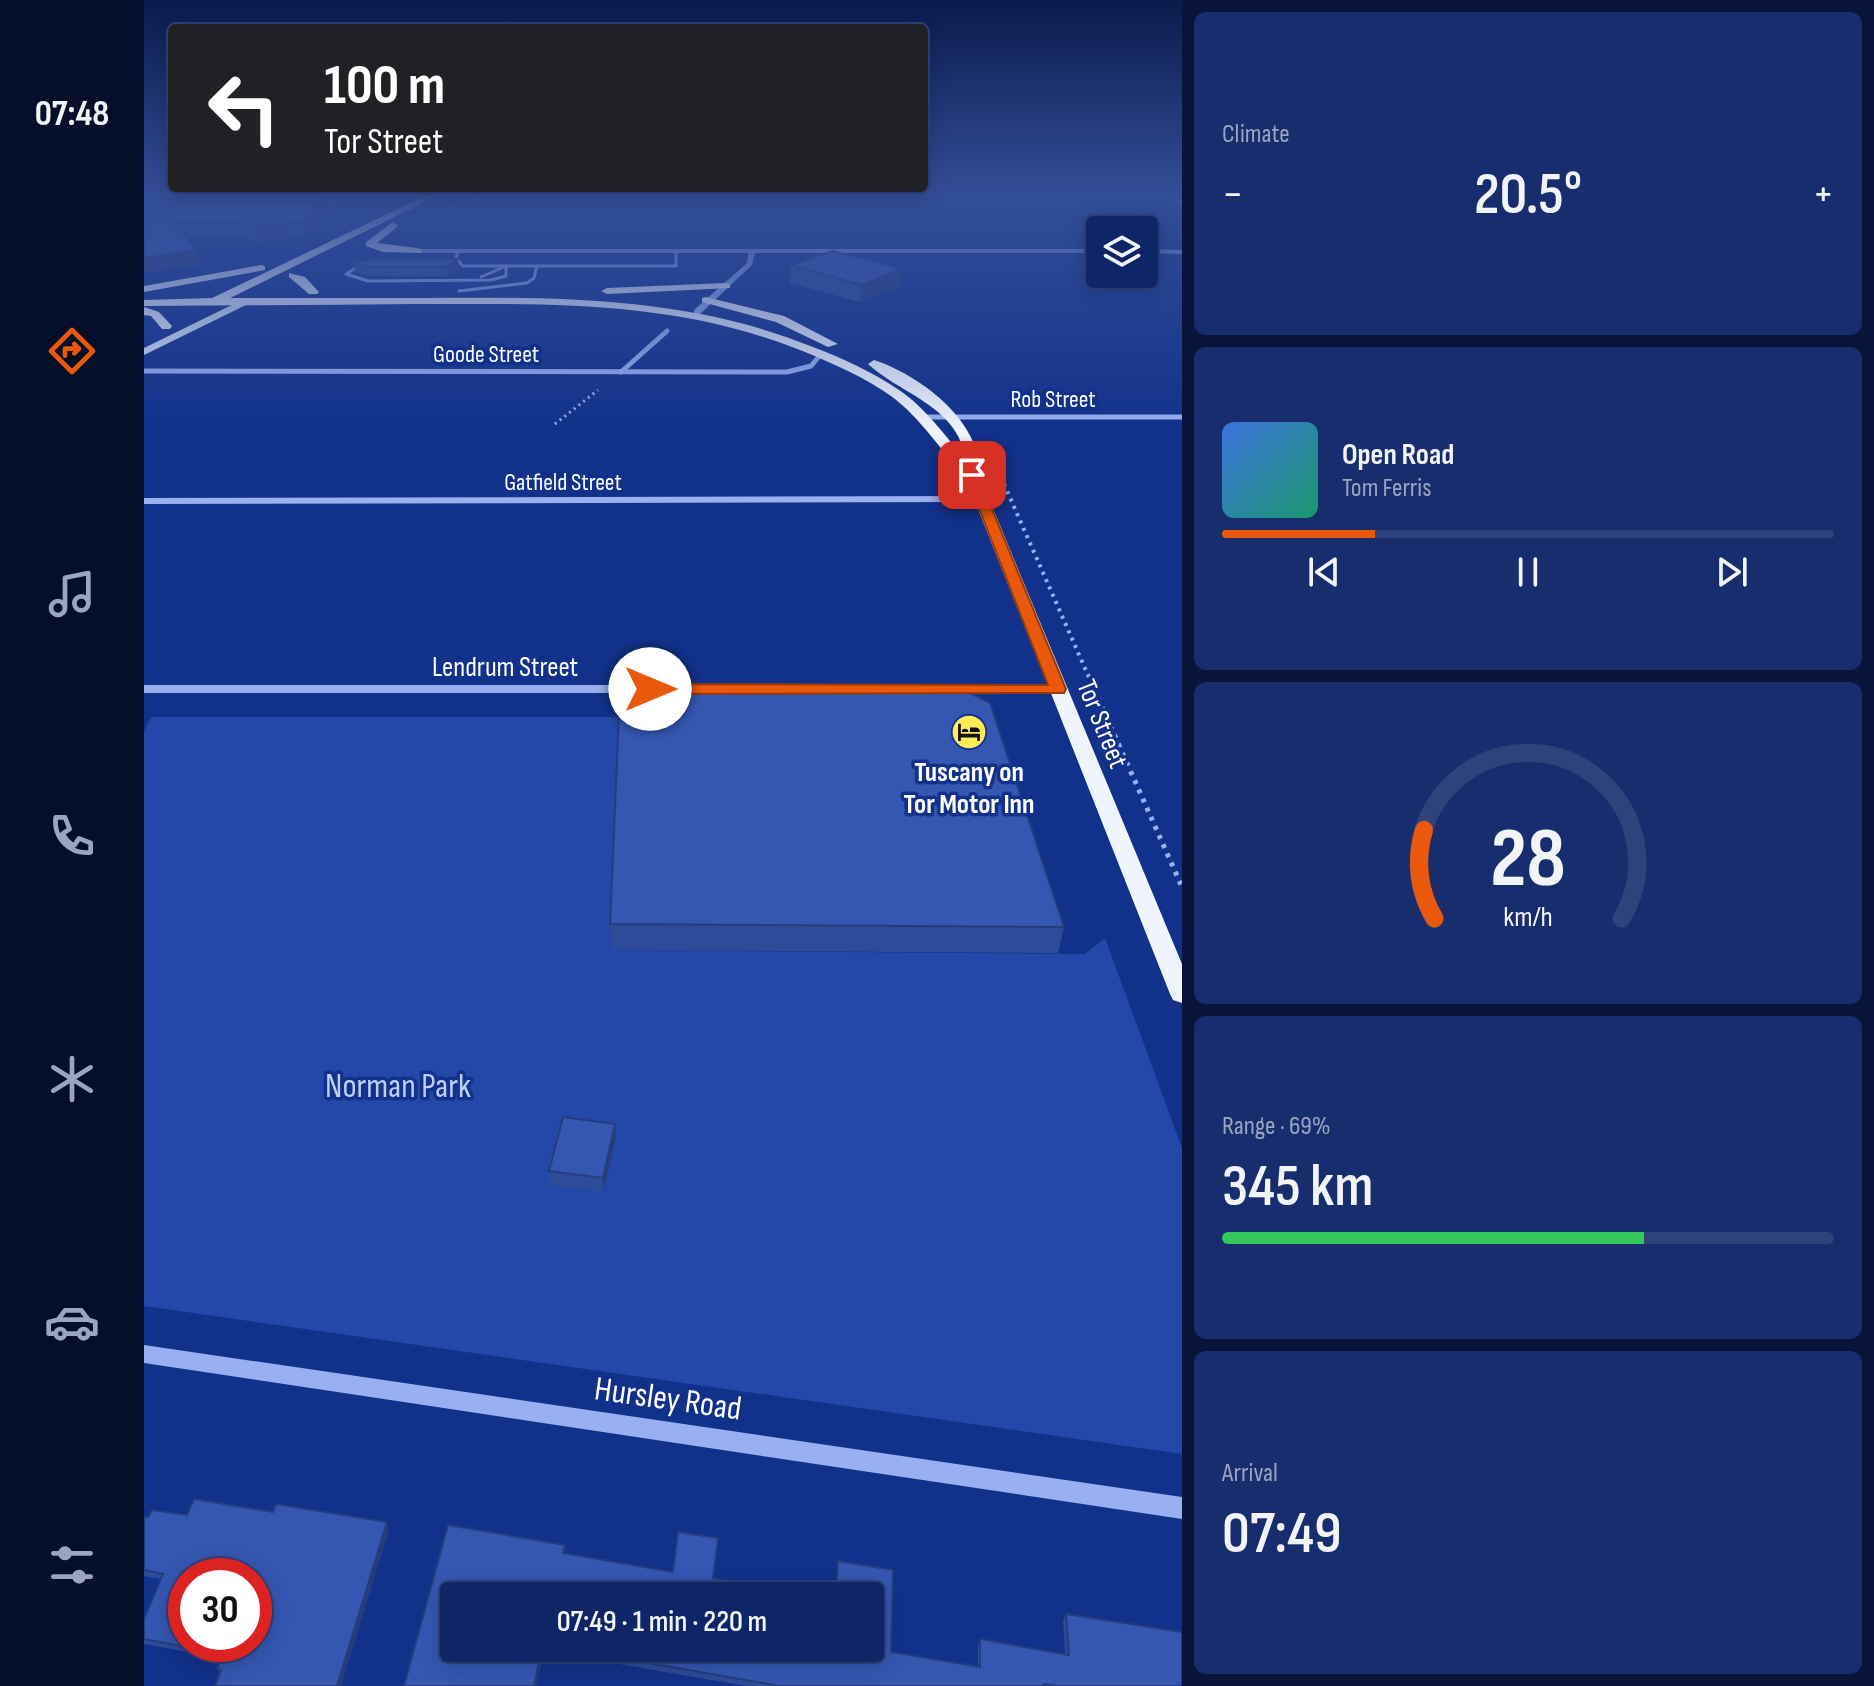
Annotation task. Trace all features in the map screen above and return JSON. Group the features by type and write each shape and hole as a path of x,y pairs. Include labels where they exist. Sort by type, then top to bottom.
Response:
{"highway":[{"path":"144,291 253,275"},
{"path":"213,302 276,275"},
{"path":"244,302 283,275"},
{"path":"296,275 313,292"},
{"path":"144,291 313,292 461,285 607,291 726,286"},
{"name":"Tor Street","path":"607,291 710,301 763,313 795,325 907,382 950,417 974,457 972,475"},
{"name":"Tor Street","path":"144,303 600,301 697,312 748,326 821,354 875,380 924,417 954,458 972,475 1182,994"},
{"path":"144,311 171,323"}],"main road":[{"path":"171,323 213,302"},
{"path":"144,352 244,302"}],"street":[{"path":"697,312 738,275"},
{"path":"621,372 667,331"},
{"name":"Goode Street","path":"144,371 798,371 811,366 821,354"},
{"name":"Rob Street","path":"924,417 1182,417"},
{"name":"Gatfield Street","path":"144,501 981,499"},
{"name":"Lendrum Street","path":"144,689 1058,689"},
{"name":"Hursley Road","path":"144,1354 1182,1508"}],"lane":[{"path":"347,275 358,280 461,285 527,283 535,275"},
{"path":"461,285 507,275"}],"path":[{"path":"555,424 621,372"},
{"path":"996,466 1182,887"}],"green space":[{"name":"Norman Park","path":"151,717 621,717 611,950 1085,954 1105,938 1182,1148 1182,1454 144,1306 144,731"}],"building":[{"path":"825,275 887,275 861,285"},
{"path":"620,693 970,693 990,703 1064,927 610,924"},
{"path":"563,1117 615,1124 603,1178 549,1171"},
{"path":"194,1499 273,1512 276,1504 387,1522 337,1686 215,1686 221,1670 217,1669 219,1662 272,1662 272,1558 168,1558 168,1644 144,1639 144,1619 163,1574 144,1570 144,1517 148,1517 152,1510 187,1515"},
{"path":"448,1525 565,1545 563,1553 673,1572 678,1532 718,1538 713,1578 723,1582 440,1582 440,1662 539,1662 534,1686 404,1686"},
{"path":"838,1561 893,1570 891,1652 980,1667 980,1639 1069,1655 1066,1614 1182,1632 1182,1686 780,1686 643,1662 884,1662 884,1582 837,1582"}],"place":[{"name":"Tuscany on Tor Motor Inn","path":"969,732"}],"route":[{"path":"650,689 1058,689 972,475"}]}
